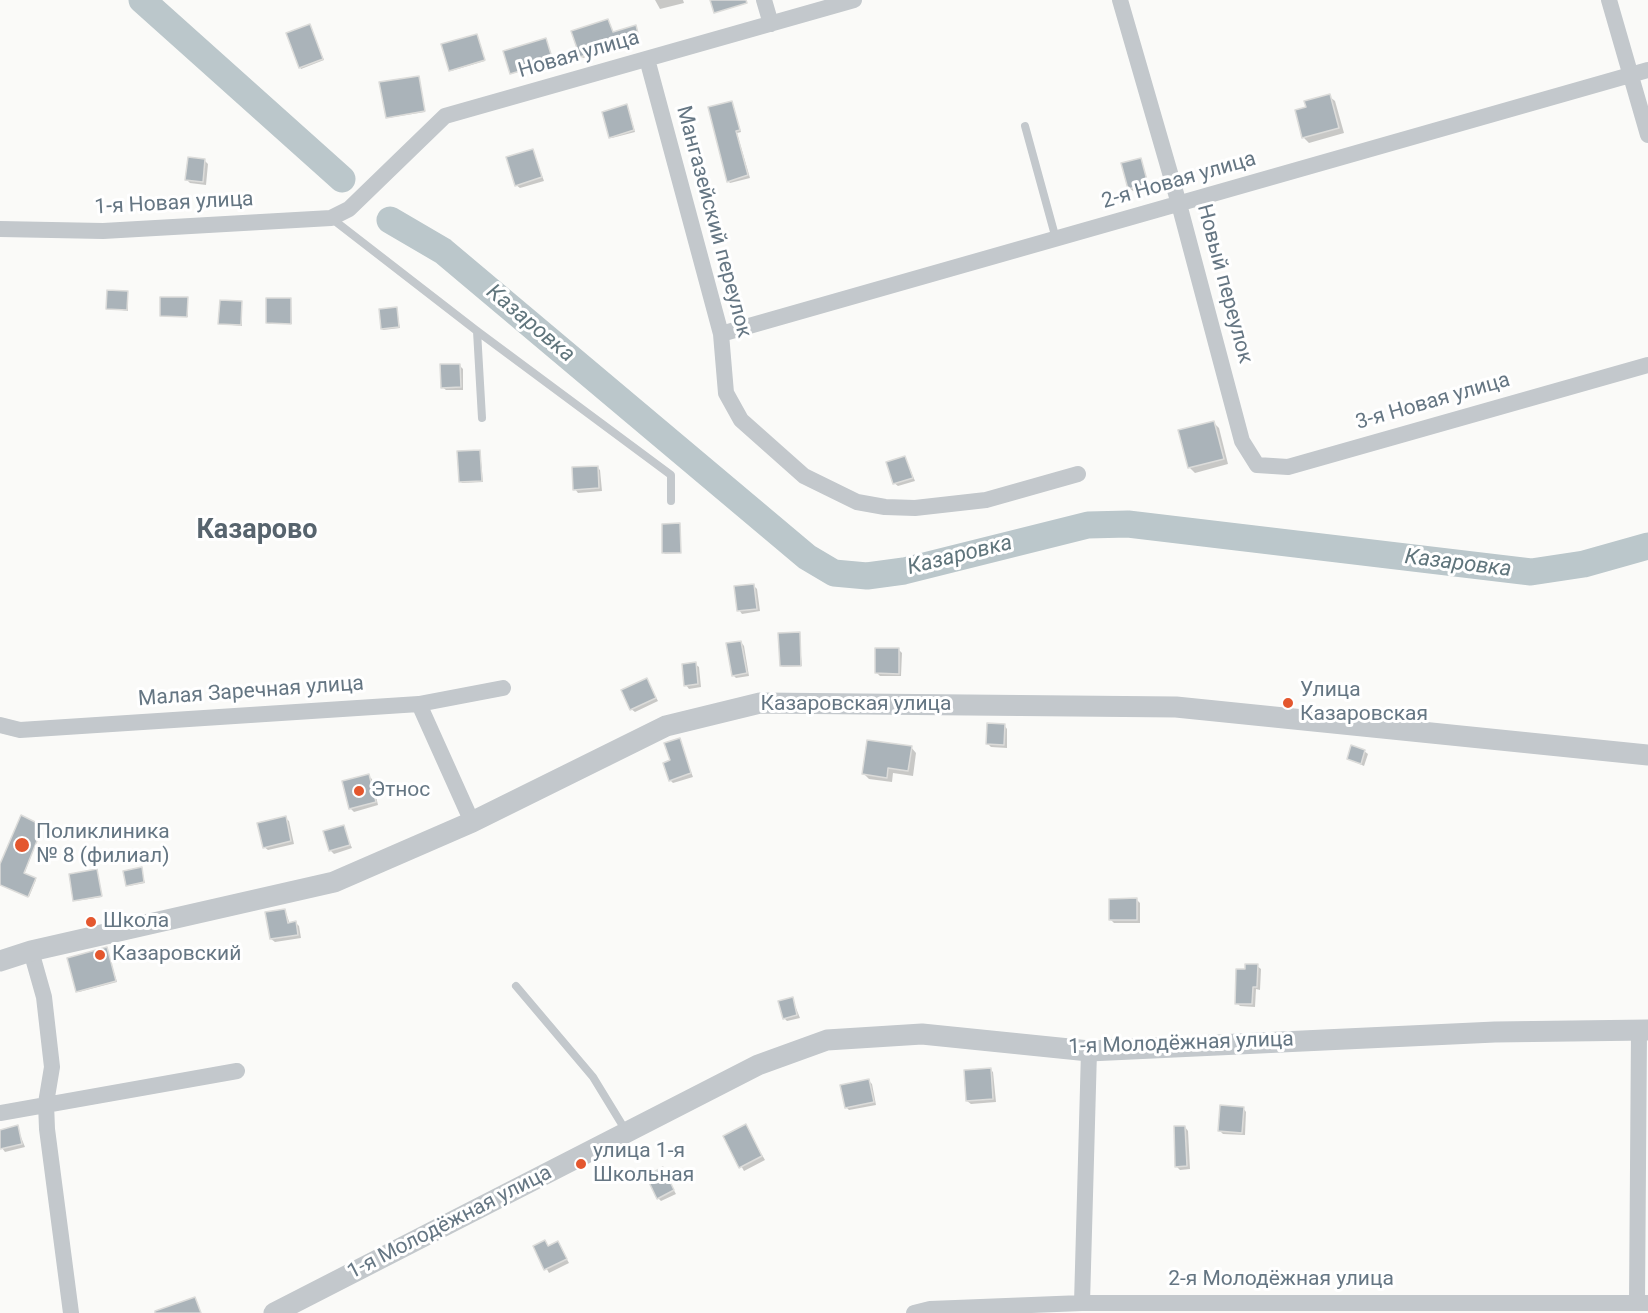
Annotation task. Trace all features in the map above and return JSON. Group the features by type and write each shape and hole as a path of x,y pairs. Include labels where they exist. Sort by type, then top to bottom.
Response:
{"street":[{"path":"764,0 771,24"},
{"name":"Новая улица","path":"349,209 445,116 854,0"},
{"name":"Новый переулок","path":"1120,0 1179,204 1242,441"},
{"path":"1609,0 1648,135"},
{"name":"Мангазейский переулок","path":"647,59 721,334 726,393 741,420 804,476 857,502 915,508 986,500 1078,474"},
{"name":"2-я Новая улица","path":"721,334 1648,70"},
{"name":"1-я Новая улица","path":"0,229 103,231 331,218 349,209"},
{"name":"3-я Новая улица","path":"1242,441 1257,465 1288,467 1648,365"},
{"name":"Малая Заречная улица","path":"0,725 20,730 419,704 503,688"},
{"name":"Казаровская улица","path":"0,961 31,951 334,882 472,822 666,726 760,703 1176,707 1648,755"},
{"path":"419,704 472,822"},
{"path":"31,951 44,997 52,1067 46,1103 47,1129 71,1313"},
{"path":"1643,1303 1644,1030"},
{"name":"1-я Молодёжная улица","path":"274,1313 758,1065 827,1040 922,1034 1089,1051 1495,1032 1644,1030"},
{"path":"1082,1303 1089,1051"},
{"path":"0,1113 46,1103 237,1071"},
{"name":"2-я Молодёжная улица","path":"925,1312 1082,1303 1643,1303"}],"lane":[{"path":"1025,126 1056,239"},
{"path":"331,218 477,331 671,474 671,501"},
{"path":"477,331 482,418"},
{"path":"516,986 593,1077 627,1132"}],"building":[{"path":"710,0 746,0 747,3 714,13"},
{"path":"608,19 613,32 636,25 640,42 623,47 622,43 580,57 571,31"},
{"path":"310,24 323,59 299,68 286,33"},
{"path":"477,34 485,60 449,71 441,44"},
{"path":"546,38 553,61 510,74 503,51"},
{"path":"419,76 425,111 386,118 379,82"},
{"path":"1330,94 1339,128 1302,138 1295,110 1306,107 1304,101"},
{"path":"732,101 740,130 736,131 748,175 727,182 708,107"},
{"path":"627,104 634,130 609,138 602,112"},
{"path":"533,149 542,177 515,186 506,157"},
{"path":"188,157 205,159 203,182 185,180"},
{"path":"1141,158 1148,184 1128,189 1121,163"},
{"path":"107,290 128,291 127,310 106,309"},
{"path":"160,297 188,297 187,317 160,316"},
{"path":"266,298 291,298 291,324 266,323"},
{"path":"220,300 242,301 241,325 218,324"},
{"path":"397,307 399,327 381,329 379,309"},
{"path":"440,364 460,364 461,387 441,388"},
{"path":"1214,421 1224,459 1188,468 1178,430"},
{"path":"480,450 482,481 459,482 457,451"},
{"path":"905,456 913,478 893,484 886,462"},
{"path":"598,466 599,488 573,490 572,467"},
{"path":"680,523 681,553 662,553 662,524"},
{"path":"754,584 757,609 737,611 734,586"},
{"path":"800,632 801,666 780,666 778,633"},
{"path":"741,641 747,673 732,676 726,643"},
{"path":"875,648 899,648 899,674 875,673"},
{"path":"696,662 698,684 684,686 682,664"},
{"path":"647,678 656,698 630,710 621,690"},
{"path":"987,723 1005,724 1004,745 986,744"},
{"path":"680,738 691,773 669,781 663,763 670,760 664,743"},
{"path":"867,740 912,746 908,771 888,768 887,778 862,774"},
{"path":"1351,745 1365,750 1361,764 1347,759"},
{"name":"Этнос","path":"369,774 376,802 349,809 342,781"},
{"name":"Поликлиника № 8 (филиал)","path":"21,815 43,826 24,873 36,878 28,897 0,885 0,864"},
{"path":"286,816 291,841 263,848 257,823"},
{"path":"344,825 350,845 329,851 323,831"},
{"path":"142,867 144,882 126,886 123,871"},
{"path":"97,869 102,896 73,901 69,874"},
{"path":"1137,898 1137,920 1109,920 1109,899"},
{"path":"285,909 288,923 296,921 298,935 270,939 265,912"},
{"path":"107,947 116,981 76,992 67,958"},
{"path":"1245,964 1258,964 1257,987 1253,987 1252,1004 1235,1004 1236,969 1245,969"},
{"path":"793,997 797,1015 783,1019 778,1001"},
{"path":"991,1068 993,1099 966,1101 964,1070"},
{"path":"869,1079 874,1102 845,1108 840,1085"},
{"path":"1220,1105 1244,1107 1242,1133 1218,1131"},
{"path":"746,1124 762,1156 739,1168 723,1136"},
{"path":"18,1125 22,1144 0,1149 0,1130"},
{"path":"1174,1126 1185,1126 1187,1166 1175,1167"},
{"path":"663,1167 674,1190 657,1199 646,1176"},
{"path":"545,1240 548,1246 558,1241 567,1259 544,1270 533,1246"},
{"path":"195,1297 201,1313 155,1313 155,1311"}],"waterway":[{"name":"Казаровка","path":"142,0 342,179"},
{"name":"Казаровка","path":"390,220 443,251 807,557 834,573 867,576 904,571 1088,525 1128,524 1531,572 1584,564 1648,546"}],"place":[{"name":"Улица Казаровская","path":"1288,703"},
{"name":"Этнос","path":"359,791"},
{"name":"Поликлиника № 8 (филиал)","path":"22,845"},
{"name":"Школа","path":"91,922"},
{"name":"Казаровский","path":"100,955"},
{"name":"улица 1-я Школьная","path":"581,1164"}],"district":[{"name":"Казарово","path":"257,531"}]}
